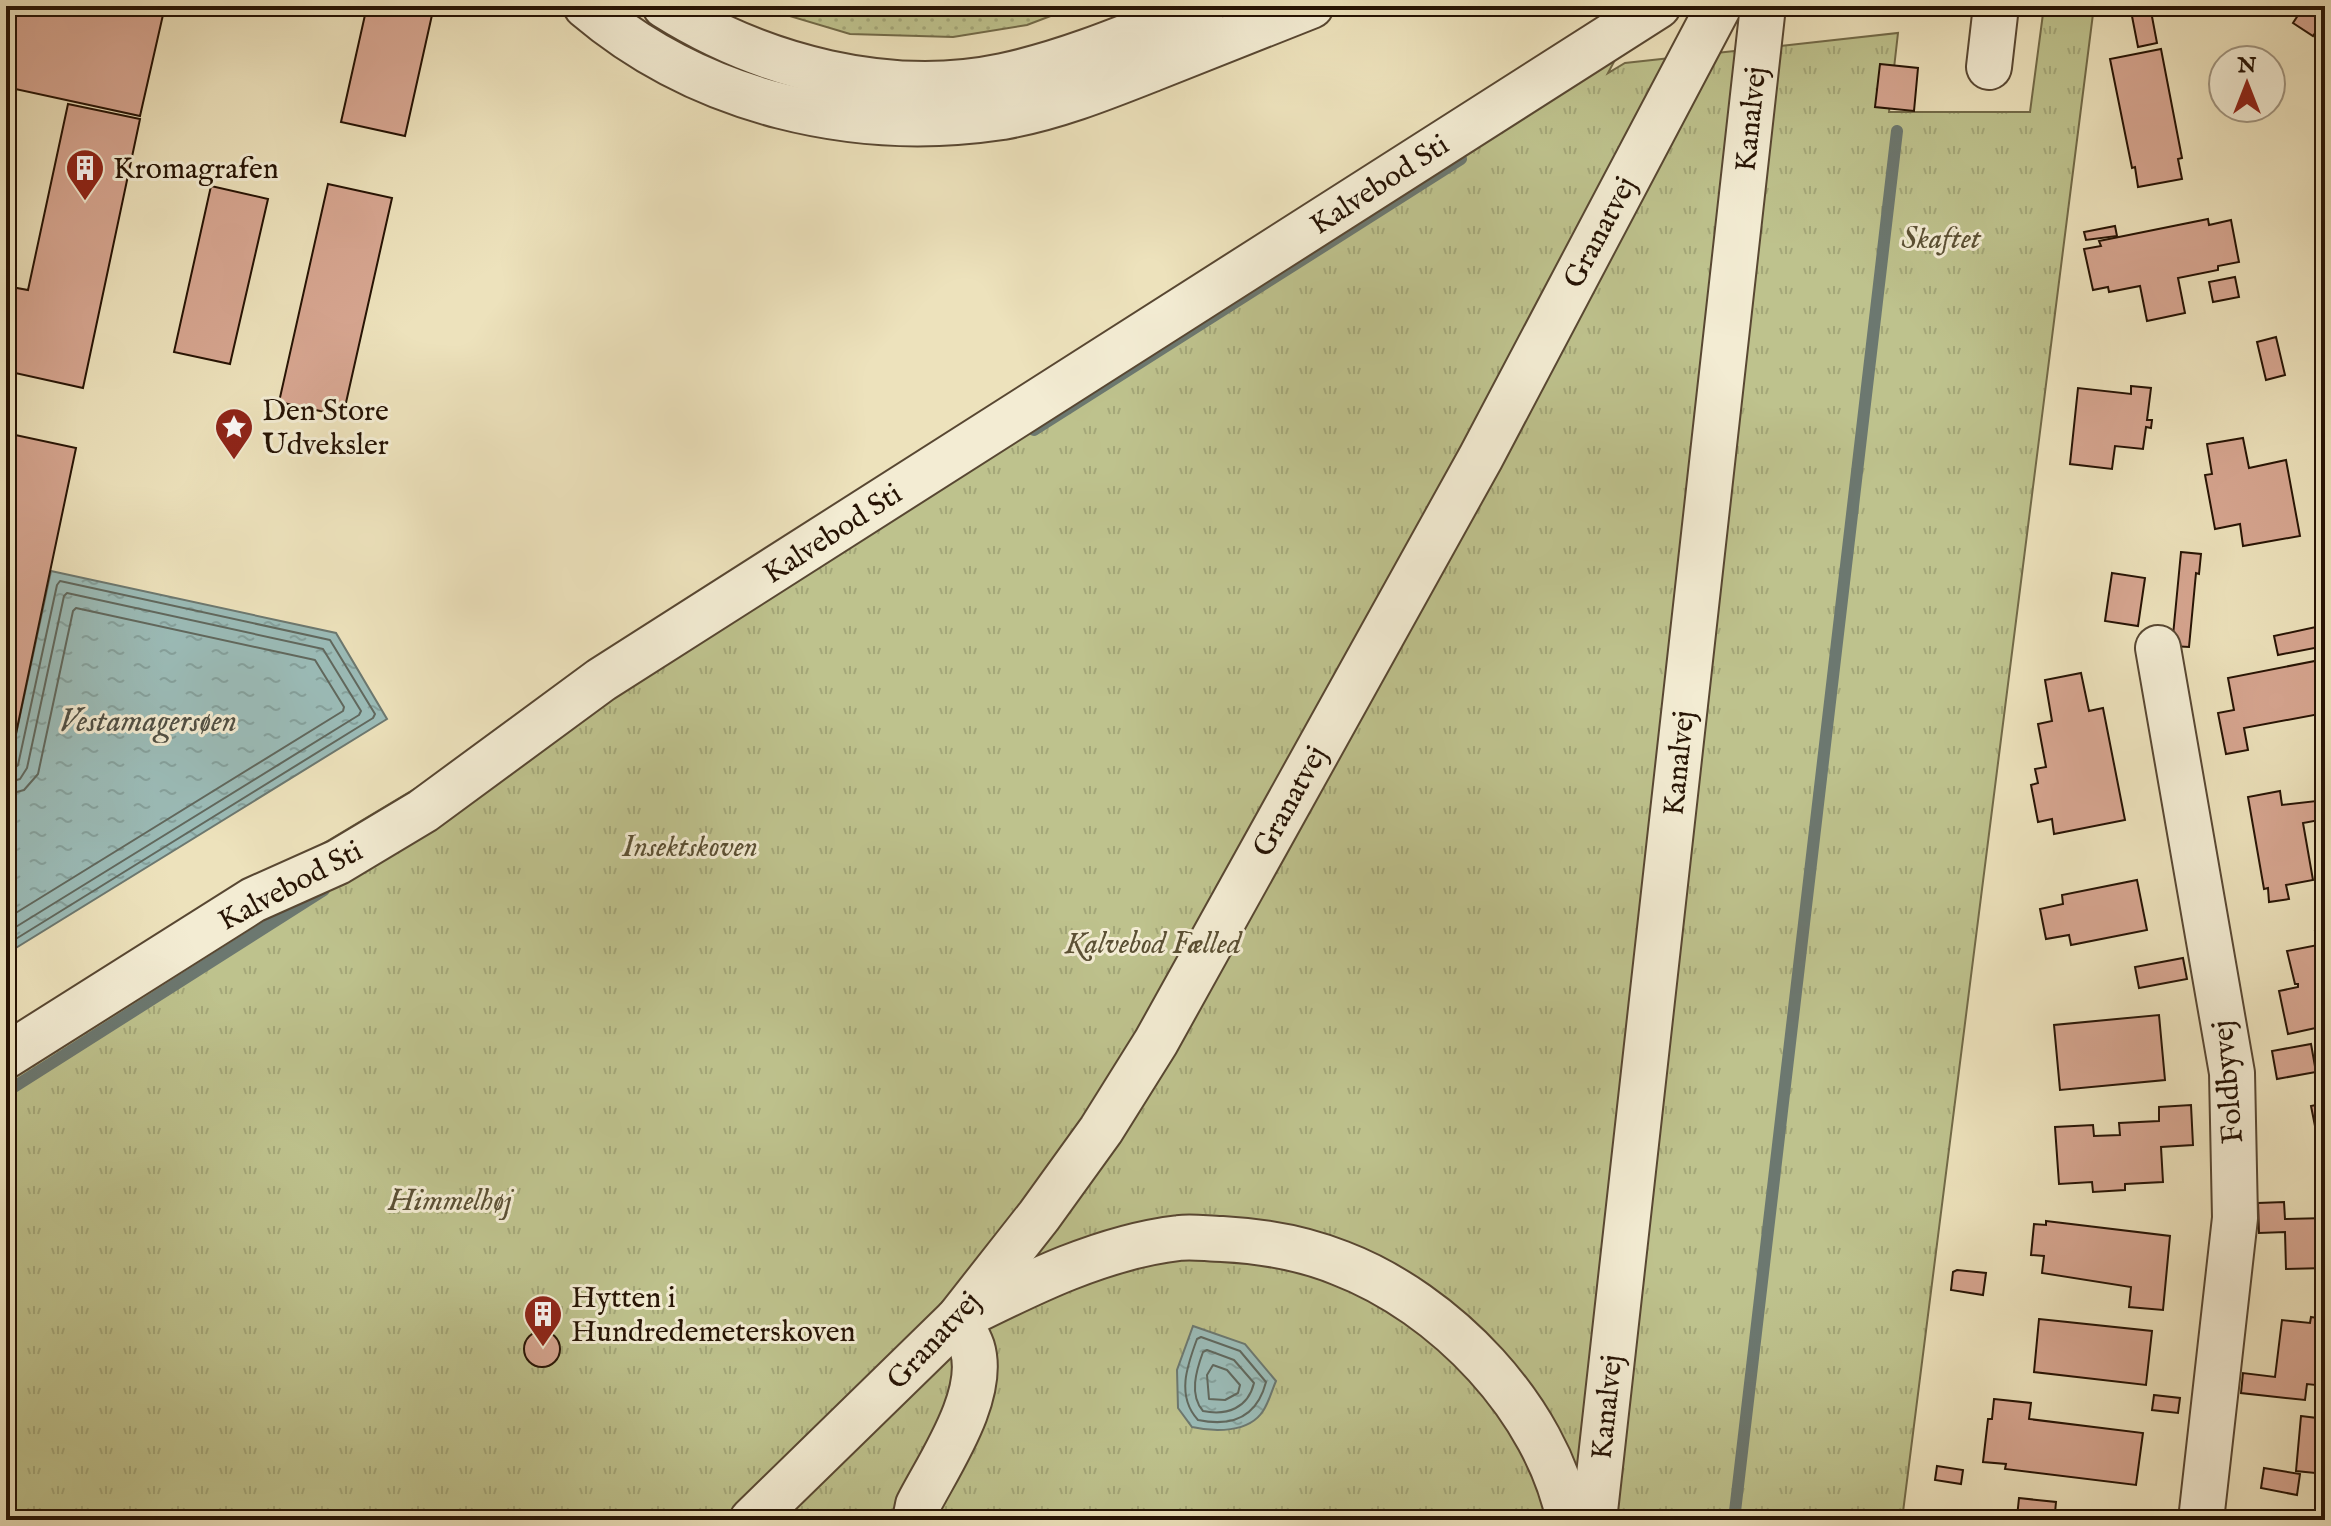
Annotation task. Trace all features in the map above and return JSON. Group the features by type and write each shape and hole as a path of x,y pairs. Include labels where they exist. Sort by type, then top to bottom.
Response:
{"street":[{"path":"586,6 609,25 680,69 757,100 838,119 921,124 1004,116 1084,96 1311,6"},
{"path":"665,6 696,25 767,57 845,78 922,84 1000,76 1073,57 1204,6"},
{"name":"Kalvebod Sti","path":"6,1056 253,900 338,862 423,811 601,680 1658,6"},
{"name":"Granatvej","path":"752,1520 958,1319 1039,1216 1101,1130 1156,1042 1481,457 1719,6"},
{"name":"Kanalvej","path":"1594,1520 1763,6"},
{"path":"1989,67 1996,6"},
{"name":"Foldbyvej","path":"2158,648 2232,1073 2235,1218 2201,1520"},
{"path":"915,1520 918,1505 968,1407 975,1371 972,1348 958,1319 1029,1283 1105,1253 1181,1237 1259,1241 1340,1263 1418,1303 1478,1355 1524,1413 1564,1491 1569,1520"}],"green space":[{"path":"756,6 1077,6 1027,25 953,37 850,34"},
{"name":"Kalvebod Fælled","path":"2044,6 2094,6 1902,1520 6,1520 6,1034 1405,195 1617,56 1608,73 1625,63 1898,33 1889,112 2030,112"}],"water":[{"name":"Vestamagersøen","path":"51,571 336,633 387,719 6,954 6,781"},
{"path":"1193,1326 1245,1344 1276,1381 1269,1400 1257,1418 1240,1427 1210,1430 1192,1427 1178,1408 1177,1370"}],"building":[{"path":"6,6 165,6 140,116 6,87"},
{"path":"367,6 434,6 405,136 341,122"},
{"path":"2130,6 2150,6 2157,43 2138,47"},
{"path":"2304,6 2325,6 2325,18 2313,36 2293,23"},
{"path":"2161,49 2182,158 2178,159 2182,179 2138,187 2110,59"},
{"path":"1880,64 1918,68 1914,111 1875,107"},
{"path":"2318,100 2325,100 2325,150 2316,150"},
{"name":"Kromagrafen","path":"68,104 140,119 83,388 6,371 6,286 28,290"},
{"path":"328,184 392,198 343,416 279,402"},
{"path":"211,186 268,199 230,364 174,352"},
{"path":"2317,189 2325,189 2325,212 2317,211"},
{"path":"2208,219 2209,225 2231,220 2239,262 2218,266 2218,270 2178,278 2185,313 2147,321 2140,286 2109,292 2108,287 2093,290 2084,249 2101,246 2099,241"},
{"path":"2115,226 2117,236 2086,240 2084,232"},
{"path":"2235,277 2239,297 2213,302 2209,282"},
{"path":"2276,337 2285,375 2266,380 2257,342"},
{"path":"2131,386 2151,388 2147,420 2152,420 2151,428 2146,427 2143,449 2115,446 2112,469 2070,464 2078,388 2131,394"},
{"path":"6,433 76,448 6,781"},
{"path":"2243,438 2249,468 2286,460 2300,536 2243,546 2240,524 2215,529 2205,475 2212,474 2207,444"},
{"path":"2181,552 2201,554 2199,574 2196,573 2189,647 2172,646"},
{"path":"2112,573 2145,578 2138,626 2105,621"},
{"path":"2325,625 2325,646 2278,655 2274,636"},
{"path":"2325,659 2325,713 2244,728 2248,750 2226,754 2218,713 2234,710 2228,678"},
{"path":"2081,673 2089,711 2103,708 2125,820 2054,834 2052,819 2038,822 2031,785 2038,783 2035,769 2046,767 2038,724 2052,721 2045,680"},
{"path":"2280,791 2282,805 2325,800 2325,819 2303,823 2313,880 2286,885 2289,899 2269,902 2248,797"},
{"path":"2137,880 2147,930 2071,945 2069,935 2046,939 2040,909 2063,904 2062,895"},
{"path":"2325,929 2325,1026 2288,1034 2279,991 2298,987 2298,984 2295,984 2287,951 2318,945 2315,931"},
{"path":"2183,958 2187,979 2139,988 2135,967"},
{"path":"2159,1015 2165,1080 2060,1090 2054,1025"},
{"path":"2311,1044 2316,1072 2277,1079 2272,1051"},
{"path":"2325,1103 2325,1176 2311,1106"},
{"path":"2191,1105 2193,1145 2161,1147 2163,1182 2125,1184 2125,1190 2093,1192 2092,1182 2059,1184 2055,1127 2093,1125 2094,1136 2120,1135 2119,1123 2159,1121 2159,1107"},
{"path":"2284,1202 2285,1219 2325,1218 2325,1268 2286,1269 2285,1232 2259,1233 2258,1203"},
{"path":"2046,1221 2170,1236 2163,1310 2129,1307 2131,1287 2042,1273 2044,1256 2031,1255 2034,1224 2046,1225"},
{"path":"1953,1272 1986,1273 1983,1295 1951,1290"},
{"path":"2311,1317 2325,1319 2325,1386 2307,1384 2305,1400 2241,1393 2243,1373 2275,1377 2282,1320 2310,1323"},
{"path":"2039,1319 2152,1331 2146,1385 2034,1372"},
{"name":"Hytten i Hundredemeterskoven","path":"542,1331 555,1336 560,1349 555,1362 542,1367 529,1362 524,1349 529,1336"},
{"path":"2154,1395 2180,1398 2178,1413 2152,1410"},
{"path":"1994,1399 2031,1403 2029,1419 2143,1433 2136,1485 2005,1469 2006,1464 1983,1462 1988,1419 1992,1419"},
{"path":"2301,1416 2325,1419 2325,1474 2296,1471"},
{"path":"1937,1466 1963,1470 1961,1484 1935,1480"},
{"path":"2264,1468 2300,1474 2297,1495 2261,1488"},
{"path":"2019,1498 2056,1502 2055,1513 2114,1520 2029,1520 2017,1517"}],"waterway":[{"path":"1734,1520 1897,131"},
{"path":"1034,430 1461,159"},
{"path":"6,1092 324,890"}],"place":[{"name":"Kromagrafen","path":"85,202"},
{"name":"Den Store Udveksler","path":"234,461"},
{"name":"Hytten i Hundredemeterskoven","path":"543,1348"}],"park label":[{"name":"Skaftet","path":"1941,238"},
{"name":"Insektskoven","path":"690,846"},
{"name":"Himmelhøj","path":"450,1200"}]}
